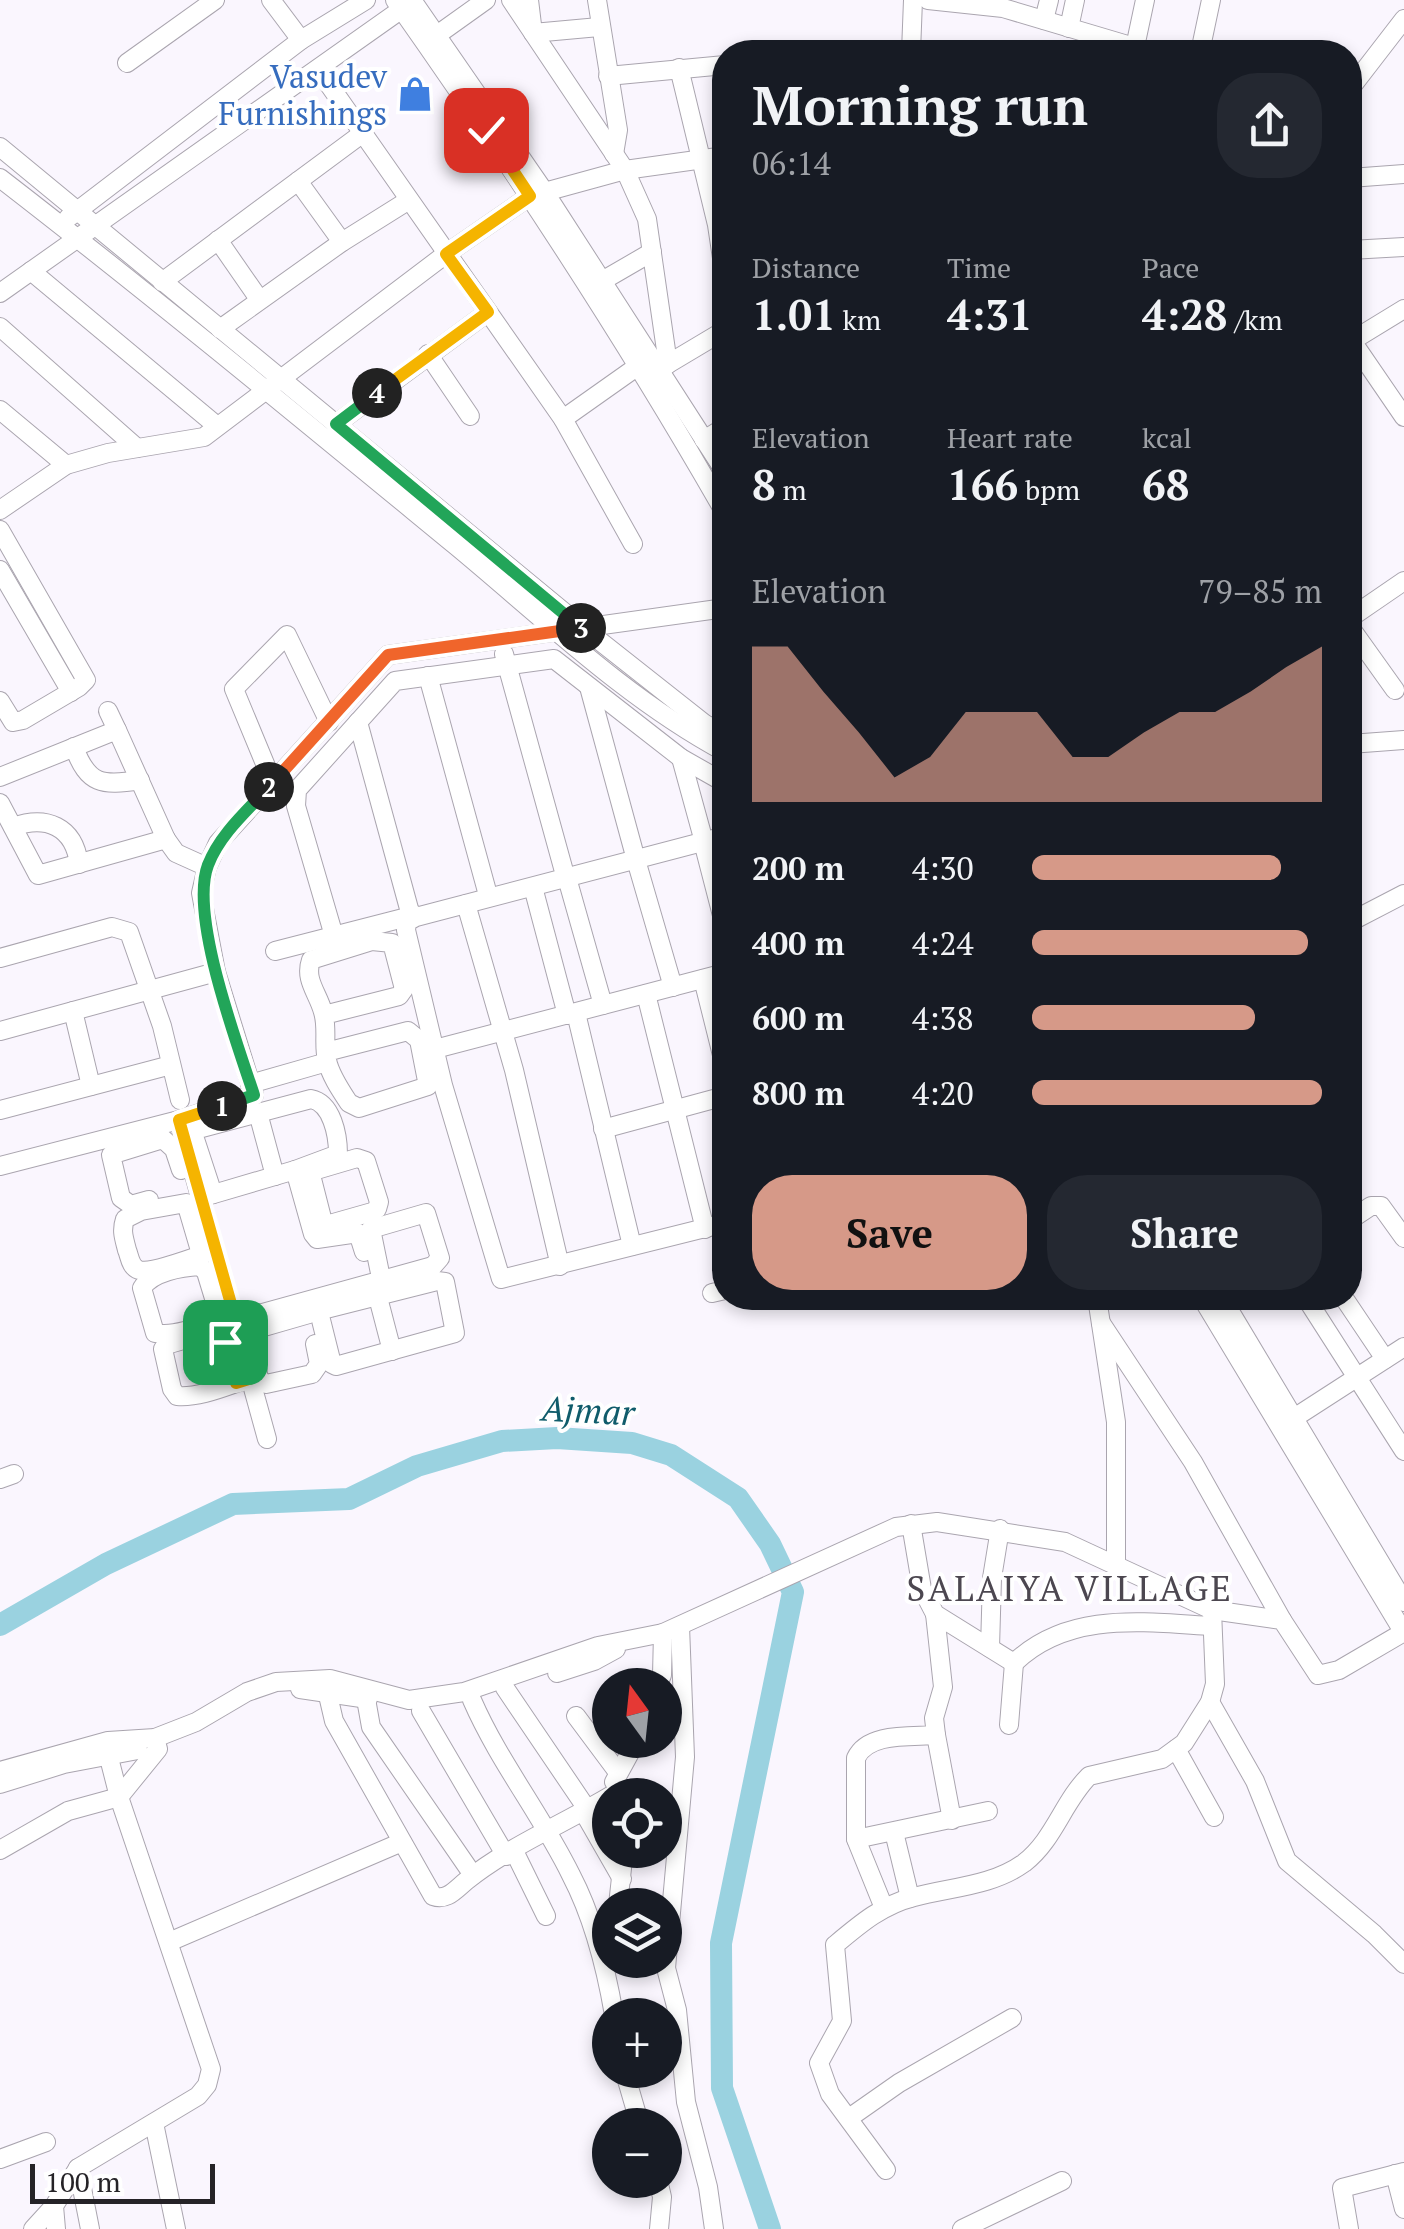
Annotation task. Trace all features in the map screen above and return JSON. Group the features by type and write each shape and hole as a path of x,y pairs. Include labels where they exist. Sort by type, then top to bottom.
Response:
{"street":[{"path":"127,63 216,0"},
{"path":"271,0 301,40"},
{"path":"60,224 301,40 366,0"},
{"path":"437,35 486,0"},
{"path":"511,0 625,170 647,220 664,367"},
{"path":"529,0 533,33"},
{"path":"598,0 599,27 618,130 614,154"},
{"path":"912,40 913,0"},
{"path":"928,0 970,2 1109,40"},
{"path":"1044,20 1049,0"},
{"path":"1069,28 1075,0"},
{"path":"1143,40 1145,0"},
{"path":"406,2 437,35 537,194 712,491"},
{"path":"0,292 318,69 406,2"},
{"path":"406,2 537,194 664,367 712,452"},
{"path":"1204,40 1215,3"},
{"path":"1362,74 1404,18"},
{"path":"533,33 599,27"},
{"path":"608,76 712,67"},
{"path":"679,68 712,207"},
{"path":"318,69 563,419 633,544"},
{"path":"162,282 362,133"},
{"path":"0,147 220,329 272,383 336,424 582,628 712,728"},
{"path":"0,510 66,465 204,436 446,254 537,194 625,170 712,156"},
{"path":"1362,177 1404,174"},
{"path":"0,178 272,383 557,631 692,734 712,745"},
{"path":"298,181 342,242"},
{"path":"220,329 342,242 409,200"},
{"path":"218,240 259,299"},
{"path":"1362,249 1404,247"},
{"path":"602,280 652,252"},
{"path":"31,272 217,426"},
{"path":"1362,334 1404,309"},
{"path":"336,424 488,312"},
{"path":"0,328 137,448"},
{"path":"664,367 712,338"},
{"path":"428,354 470,416"},
{"path":"1362,357 1404,417"},
{"path":"563,419 638,366"},
{"path":"0,410 66,465"},
{"path":"704,440 712,435"},
{"path":"0,531 86,680 71,692 12,722 0,700"},
{"path":"0,570 71,692"},
{"path":"1362,610 1404,582"},
{"path":"0,1166 179,1120 254,1095 216,972 201,893 207,867 218,843 388,655 712,610"},
{"path":"273,783 234,689 287,636 329,722"},
{"path":"500,639 603,1005"},
{"path":"1362,643 1396,690"},
{"path":"334,936 296,806 297,790 394,681 554,659 681,758 712,776"},
{"path":"428,676 488,896"},
{"path":"589,687 672,987"},
{"path":"108,711 166,840 176,853 207,867"},
{"path":"358,722 410,916"},
{"path":"0,777 117,730"},
{"path":"1362,743 1404,740"},
{"path":"74,747 82,769 94,778 106,784 140,780"},
{"path":"681,758 712,876"},
{"path":"0,803 38,875 166,840"},
{"path":"12,827 40,821 62,829 72,838 79,864"},
{"path":"274,951 712,838"},
{"path":"566,877 407,922 435,1049 498,1274 508,1279 712,1227"},
{"path":"533,887 604,1129 632,1246"},
{"path":"1362,916 1404,894"},
{"path":"466,904 503,1032 560,1266"},
{"path":"0,958 112,927 129,932 150,990 180,1100"},
{"path":"250,1084 327,1057 408,1031 419,1040 428,1086 359,1108 349,1103 327,1057 324,1015 309,979 311,960 372,941 392,943 404,988 399,996 324,1015"},
{"path":"0,1031 216,972"},
{"path":"435,1049 712,977"},
{"path":"703,979 712,1015"},
{"path":"646,994 705,1229"},
{"path":"73,1011 91,1086"},
{"path":"0,1110 170,1065"},
{"path":"199,1192 170,1141 147,1142 110,1155 116,1188 131,1205 199,1192 275,1176 338,1154 327,1108 320,1100 310,1098 198,1129 194,1136 199,1192 208,1252"},
{"path":"604,1129 712,1100"},
{"path":"258,1113 275,1176"},
{"path":"179,1120 199,1192"},
{"path":"296,1170 318,1227 317,1239 358,1232 377,1284"},
{"path":"208,1252 140,1270 132,1265 122,1230 124,1219 141,1211 186,1203 208,1252 231,1317 244,1380"},
{"path":"1362,1212 1381,1206 1404,1238"},
{"path":"308,1307 319,1364 312,1374 266,1384 259,1379 250,1331 308,1307 377,1284 438,1263 440,1258 426,1213 371,1229 377,1284 392,1350"},
{"path":"231,1317 200,1266 168,1272 146,1281 142,1288 155,1333 165,1335 231,1317 308,1307"},
{"path":"445,1282 454,1333 336,1366 326,1352 322,1310 377,1284 445,1282"},
{"path":"1099,1310 1116,1422 1116,1564"},
{"path":"1101,1323 1193,1462 1309,1665 1318,1675 1325,1676 1404,1632 1209,1310"},
{"path":"1229,1310 1404,1602"},
{"path":"1314,1310 1401,1440"},
{"path":"1352,1310 1385,1360"},
{"path":"244,1380 177,1396 172,1389 166,1344 211,1332 220,1334 244,1380 267,1439"},
{"path":"1294,1418 1404,1347"},
{"path":"328,1685 366,1699 421,1711 472,1700 594,1662 625,1644 700,1618 903,1525 937,1522 1065,1542 1116,1564 1212,1618"},
{"path":"903,1525 922,1590 935,1614 944,1688 934,1718 952,1820"},
{"path":"990,1648 992,1578 1000,1530"},
{"path":"935,1614 1014,1663"},
{"path":"886,2170 830,2094 819,2063 842,2021 835,1945 884,1908 910,1898 997,1879 1026,1861 1051,1835 1065,1807 1089,1776 1162,1759 1184,1743 1210,1702 1216,1669 1212,1618"},
{"path":"1009,1725 1014,1663 1044,1639 1112,1621 1282,1620"},
{"path":"664,1668 672,1629"},
{"path":"672,1629 685,1757 666,1968 676,2010 686,2102 708,2187 714,2229"},
{"path":"0,1784 157,1743 216,1724 255,1700 302,1689 328,1685 408,1700 438,1698 598,1646 625,1644"},
{"path":"328,1685 334,1721 433,1896 444,1898 473,1875 592,1806"},
{"path":"505,1688 585,1810 622,1879"},
{"path":"366,1699 371,1727 473,1875"},
{"path":"472,1700 492,1745 573,1878 592,1927"},
{"path":"1210,1702 1254,1781 1287,1861 1404,1964"},
{"path":"421,1711 546,1916"},
{"path":"576,1716 617,1771"},
{"path":"884,1908 856,1839 856,1758 860,1749 873,1741 936,1735"},
{"path":"0,1771 108,1741 157,1743"},
{"path":"0,1850 68,1811 119,1797 157,1743"},
{"path":"1176,1749 1214,1817"},
{"path":"33,2229 54,2206 78,2168 198,2096 207,2085 211,2069 108,1754"},
{"path":"616,1778 625,1758"},
{"path":"856,1839 988,1811"},
{"path":"894,1832 910,1898"},
{"path":"169,1942 402,1842"},
{"path":"621,1888 623,1868"},
{"path":"849,2118 900,2083 1012,2018"},
{"path":"154,2123 176,2229"},
{"path":"0,2159 46,2142"},
{"path":"78,2168 90,2229"},
{"path":"1349,2229 1342,2188 1400,2173 1404,2210"},
{"path":"962,2229 1062,2181"},
{"path":"659,2229 662,2198"},
{"path":"54,2206 57,2229"}],"waterway":[{"name":"Ajmar","path":"0,1625 106,1564 233,1504 349,1499 417,1466 502,1441 557,1438 632,1443 671,1455 738,1498 770,1544 793,1592 721,1943 722,2088 770,2229"}],"place":[{"name":"Vasudev Furnishings","path":"415,94"}],"district":[{"name":"SALAIYA VILLAGE","path":"1070,1588"}],"route":[{"path":"225,1342 236,1383 252,1378 179,1120 254,1095 216,972 201,893 218,843 388,655 582,628 336,424 488,312 446,254 530,196 486,130"}]}
